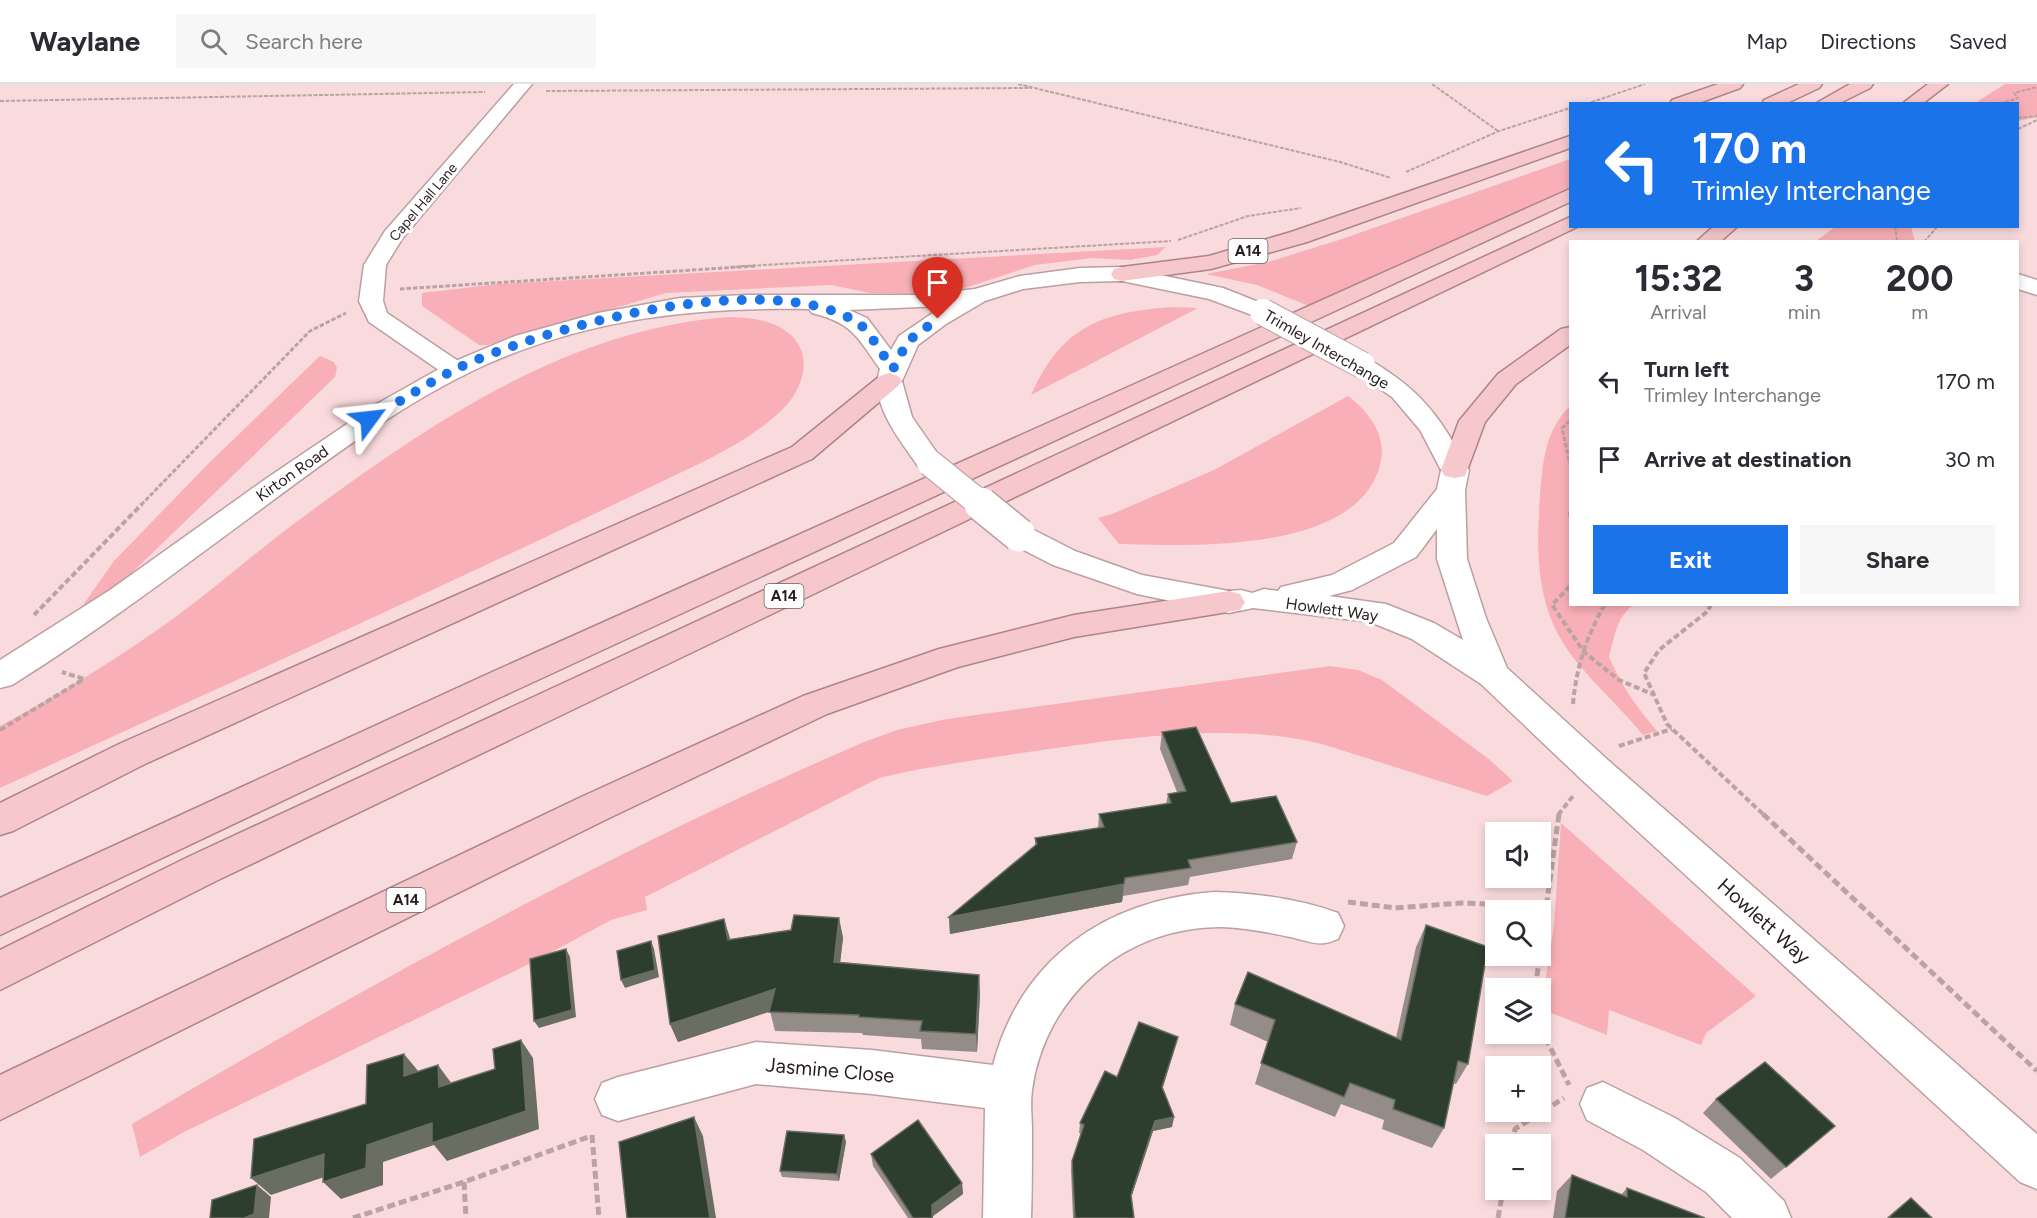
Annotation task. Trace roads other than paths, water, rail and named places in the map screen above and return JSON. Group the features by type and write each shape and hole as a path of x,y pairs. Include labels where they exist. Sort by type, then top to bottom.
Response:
{"highway":[{"path":"1684,102 1734,84"},
{"path":"1774,102 1813,84"},
{"path":"1827,102 1864,84"},
{"path":"1914,102 1940,84"},
{"name":"A14","path":"1122,274 1211,262 1299,237 1569,142"},
{"name":"A14","path":"0,917 492,687 1569,195"},
{"name":"A14","path":"0,971 202,869 1569,223"},
{"path":"1709,240 1725,228"},
{"path":"1453,480 1472,421 1507,379 1569,335"},
{"path":"0,820 132,754 802,453 891,375"},
{"name":"A14","path":"0,1098 592,809 814,705 951,657 1074,626 1229,602"}],"street":[{"name":"Capel Hall Lane","path":"455,370 377,317 370,301 375,265 393,236 520,88"},
{"name":"Trimley Interchange","path":"891,375 908,341 976,296 1020,283 1080,274 1122,274 1215,293 1263,312 1362,365 1401,392 1432,427 1453,480"},
{"path":"2019,281 2037,288"},
{"name":"Kirton Road","path":"0,676 41,652 369,419 455,370 506,348 577,326 646,310 717,302 789,300 912,302 976,296"},
{"name":"Kirton Road","path":"789,300 833,311 859,323 891,375"},
{"path":"891,375 899,417 930,463 1019,535 1064,558 1137,584 1229,602 1264,600 1341,583 1405,550 1453,480"},
{"name":"Howlett Way","path":"1453,480 1452,560 1470,618 1493,675"},
{"name":"Howlett Way","path":"1264,600 1375,612 1423,631 1493,675 1596,771 2037,1165"},
{"path":"1007,1218 1009,1089 1016,1056 1042,1000 1061,976 1106,939 1167,915 1200,910 1234,910 1324,926"},
{"name":"Jasmine Close","path":"618,1099 756,1063 883,1074 1009,1089"},
{"path":"1603,1104 1659,1134 1724,1175 1767,1218"}]}
